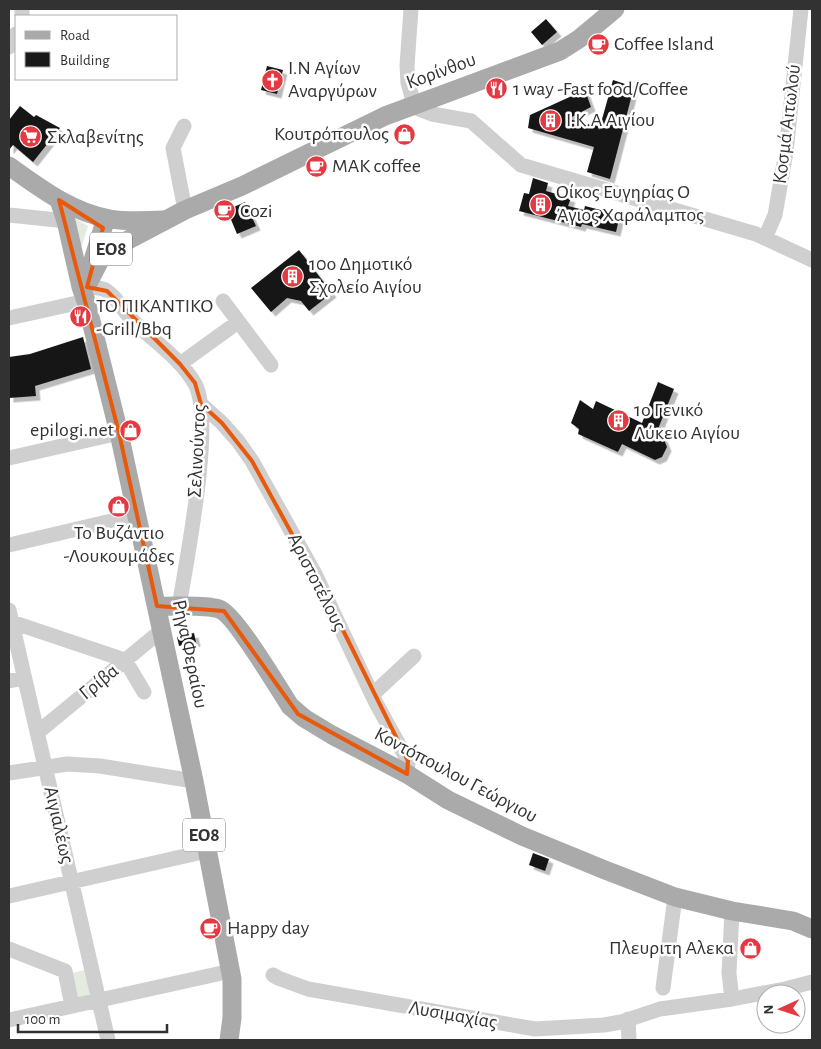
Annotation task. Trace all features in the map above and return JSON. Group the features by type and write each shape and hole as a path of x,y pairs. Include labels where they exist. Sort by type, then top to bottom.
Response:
{"main road":[{"name":"Κορίνθου","path":"149,230 185,210 242,186 385,116 547,57 575,42 616,9"},
{"path":"9,166 64,208 100,222"},
{"name":"Ρήγα Φεραίου","path":"64,208 86,288 119,433 194,781 231,971 233,999 229,1040"},
{"name":"Κορίνθου","path":"100,222 167,219"},
{"name":"ΕΟ8","path":"86,288 83,259 100,222 122,231 149,230"},
{"name":"ΕΟ8","path":"86,288 100,260 109,251 121,242 149,230"},
{"name":"Κοντόπουλου Γεώργιου","path":"157,606 213,608 224,611 240,631 290,706 298,714 332,735 407,774 448,800 522,836 675,897 732,911 793,921 812,929"}],"street":[{"path":"411,9 407,66 410,93 414,104 419,109 432,114 471,121 521,164 765,238 812,260"},
{"name":"Κοσμά Αιτωλού","path":"765,238 774,215 786,152 801,9"},
{"path":"9,47 15,36"},
{"path":"184,126 173,148 185,210"},
{"path":"9,215 64,208"},
{"path":"9,318 86,288"},
{"name":"Σελινούντος","path":"86,288 98,288 107,291 134,322 180,364 195,383 201,404 200,473 179,607"},
{"path":"223,301 271,365"},
{"path":"180,364 238,322"},
{"name":"Αριστοτέλους","path":"201,404 222,422 252,462 327,598 372,695 408,761 407,774"},
{"path":"9,458 119,433"},
{"path":"9,545 137,515"},
{"path":"10,618 126,660 144,692"},
{"name":"Αιγιαλέως","path":"10,618 108,1040"},
{"name":"Γρίβα","path":"37,733 162,630"},
{"path":"372,695 414,656"},
{"path":"9,681 24,678"},
{"path":"9,773 67,764 100,766 194,781"},
{"path":"9,896 207,851"},
{"path":"662,988 675,897"},
{"path":"732,911 729,973 732,999"},
{"path":"9,950 65,971 91,965"},
{"path":"65,971 72,1006"},
{"path":"9,1020 231,971"},
{"name":"Λυσιμαχίας","path":"273,975 308,989 535,1029 604,1025 660,1009 732,999 812,982"},
{"path":"628,1019 629,1040"}],"highlighted area":[{"path":"59,200 103,228 87,287 107,291 180,364 195,383 201,404 222,423 252,461 327,598 408,761 407,774 298,714 224,611 157,606 119,433"}],"shaded area":[{"path":"69,215 88,226 79,255"},
{"path":"87,969 94,994 75,999 69,974"}],"building":[{"path":"546,19 557,32 542,45 531,32"},
{"name":"Ι.Ν Αγίων Αναργύρων","path":"267,66 283,70 277,94 261,90"},
{"path":"613,80 634,87 610,179 587,172 594,147 528,128 530,115 585,90 591,107 568,119 598,126 599,130"},
{"name":"Σκλαβενίτης","path":"20,106 34,117 36,115 60,128 33,162 13,145 9,150 9,120"},
{"name":"Οίκος Ευγηρίας Ο Άγιος Χαράλαμπος","path":"533,178 548,183 546,191 571,198 568,206 584,210 585,206 620,215 616,232 582,224 581,227 519,211 524,193 529,194"},
{"path":"245,202 256,226 237,234 227,210"},
{"name":"10o Δημοτικό Σχολείο Αιγίου","path":"299,250 332,293 309,311 301,301 287,298 271,312 251,288"},
{"path":"83,337 91,369 35,386 36,396 9,398 9,357 30,354"},
{"name":"1o Γενικό Λύκειο Αιγίου","path":"658,382 674,389 656,434 663,437 667,447 662,457 655,460 622,444 618,452 578,434 579,429 571,423 580,400 593,409 596,401 642,423"},
{"path":"194,633 196,642 179,646 177,637"},
{"path":"533,853 549,859 545,871 529,865"}],"place":[{"name":"Coffee Island","path":"598,44"},
{"name":"Ι.Ν Αγίων Αναργύρων","path":"272,80"},
{"name":"1 way -Fast food/Coffee","path":"497,89"},
{"name":"Ι.Κ.Α Αιγίου","path":"550,120"},
{"name":"Κουτρόπουλος","path":"405,134"},
{"name":"Σκλαβενίτης","path":"31,137"},
{"name":"ΜΑΚ coffee","path":"316,166"},
{"name":"Οίκος Ευγηρίας Ο Άγιος Χαράλαμπος","path":"540,204"},
{"name":"Cozi","path":"224,211"},
{"name":"10o Δημοτικό Σχολείο Αιγίου","path":"293,276"},
{"name":"ΤΟ ΠΙΚΑΝΤΙΚΟ -Grill/Bbq","path":"80,317"},
{"name":"1o Γενικό Λύκειο Αιγίου","path":"618,421"},
{"name":"epilogi.net","path":"130,430"},
{"name":"Το Βυζάντιο -Λουκουμάδες","path":"119,507"},
{"name":"Happy day","path":"211,928"},
{"name":"Πλευριτη Αλεκα","path":"750,948"}]}
